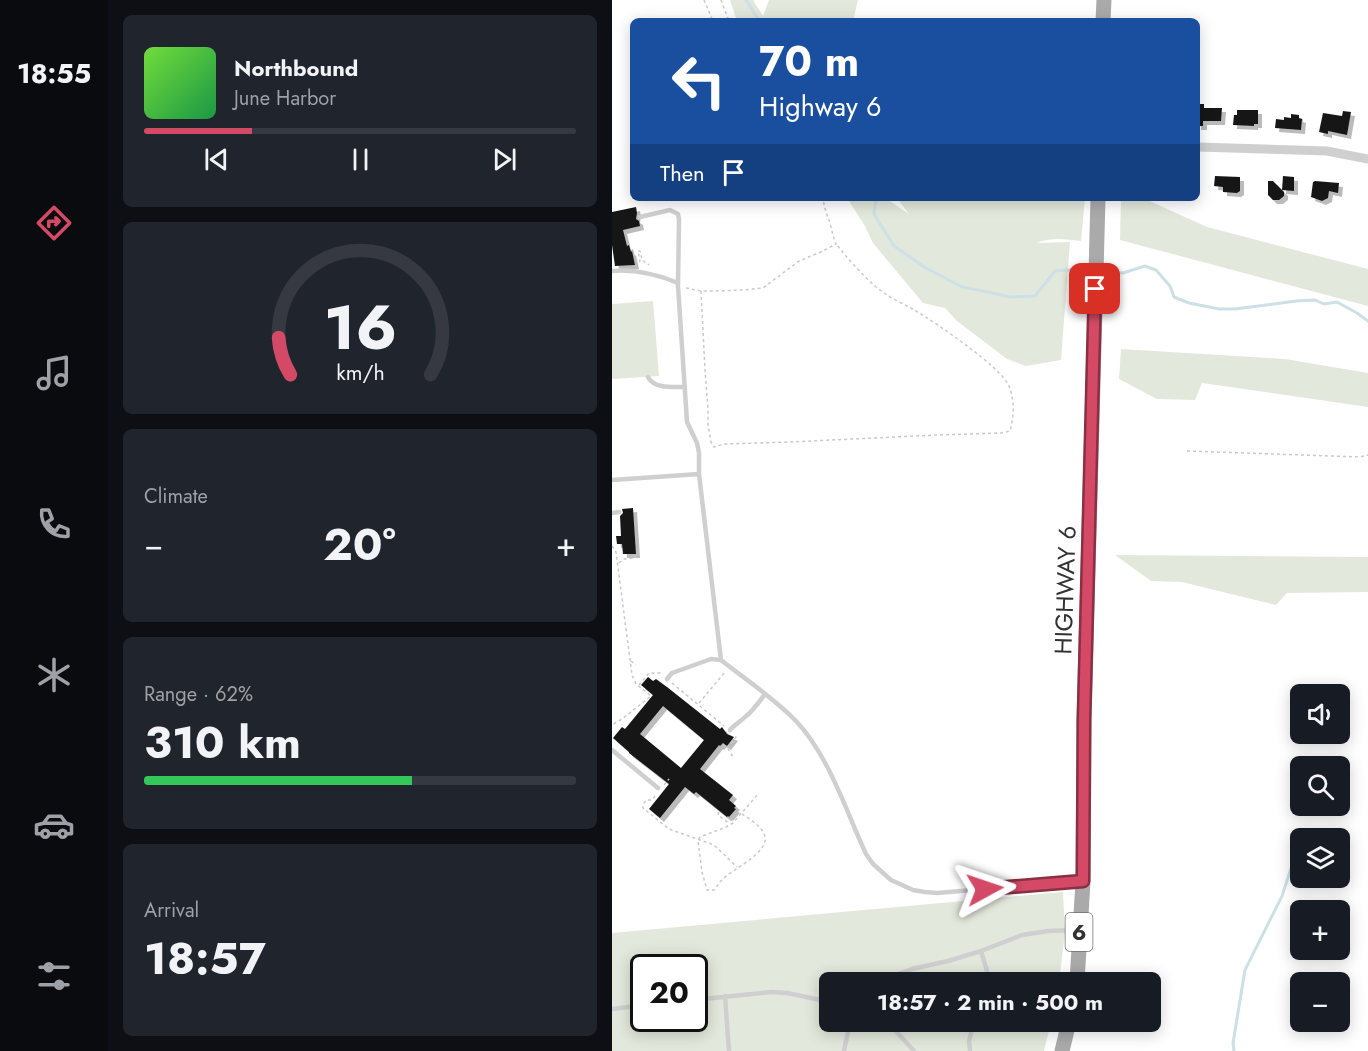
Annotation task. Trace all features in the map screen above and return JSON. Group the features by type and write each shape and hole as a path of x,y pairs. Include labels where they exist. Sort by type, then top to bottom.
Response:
{"main road":[{"path":"1103,18 1104,0"},
{"name":"HIGHWAY 6","path":"1077,972 1083,881 1084,719 1098,201"},
{"path":"1062,1051 1067,1032"}],"street":[{"path":"1200,147 1327,151 1368,159"}],"lane":[{"path":"640,217 670,210 678,214 680,219 678,284 687,422 698,443 699,474 721,660"},
{"path":"612,271 642,271 678,284"},
{"path":"648,377 649,381 656,385 672,388 685,387"},
{"path":"612,480 699,474"},
{"path":"612,513 619,512"},
{"path":"667,679 672,672 711,658 721,660 781,707 810,738 827,766 866,854 873,864 891,880 913,890 937,893 1083,881"},
{"path":"728,729 754,709 765,694"},
{"path":"612,750 660,789"},
{"path":"903,972 981,951 1029,933 1079,930"},
{"path":"981,951 987,972"},
{"path":"708,998 771,992 819,1000"},
{"path":"724,996 729,1051"},
{"path":"612,1009 630,1007"},
{"path":"844,1051 848,1032"},
{"path":"897,1032 914,1051"},
{"path":"970,1051 971,1032"}],"path":[{"path":"704,0 711,18"},
{"path":"721,0 728,18"},
{"path":"701,291 708,424 714,447 724,444 1010,431 1014,414 1008,384 982,358 924,316 885,293 864,275 836,244 823,201"},
{"path":"678,284 701,291 743,291 763,288 800,261 836,244"},
{"path":"639,262 638,251 640,251 642,260 649,265"},
{"path":"1187,451 1360,457 1368,455"},
{"path":"612,546 616,552 618,564 634,681 651,696 612,725"},
{"path":"618,564 624,559 634,558 635,555"},
{"path":"630,661 636,665"},
{"path":"639,686 649,673 672,672"},
{"path":"698,705 724,673"},
{"path":"674,684 728,729"},
{"path":"727,748 736,737 735,735"},
{"path":"723,745 733,757"},
{"path":"669,779 652,800 646,800 643,808 669,829 714,845 738,868"},
{"path":"698,840 700,837 731,825 759,793"},
{"path":"719,812 718,814 731,825"},
{"path":"698,840 707,890 714,890 723,879 762,850 765,843 763,832 742,814"}],"shaded area":[{"path":"730,0 753,0 763,16 769,0 858,0 854,18 736,18"},
{"path":"849,201 890,201 909,214 899,201 1085,201 1081,241 1053,239 1037,243 1070,242 1061,360 1026,366 1007,359 957,321 945,308 923,303 873,243"},
{"path":"1121,201 1150,201 1207,227 1368,269 1368,306 1120,240"},
{"path":"653,301 659,376 612,379 612,304"},
{"path":"1121,349 1285,359 1368,373 1368,407 1202,383 1195,400 1157,399 1119,379"},
{"path":"1115,555 1368,557 1368,592 1287,593 1276,605 1182,582 1151,581"},
{"path":"1063,892 1065,933 1060,972 819,972 819,1032 1049,1032 1044,1051 612,1051 612,933"}],"building":[{"path":"1200,104 1204,104 1204,108 1222,108 1221,121 1203,121 1203,126 1200,126"},
{"path":"1237,110 1258,110 1258,124 1254,126 1233,125"},
{"path":"1343,111 1351,112 1347,135 1328,131 1328,134 1319,132 1323,113 1342,116"},
{"path":"1291,114 1299,115 1302,119 1301,130 1275,128 1276,119 1291,118"},
{"path":"1215,176 1240,177 1240,191 1237,193 1223,192 1223,187 1214,186"},
{"path":"1283,176 1294,177 1294,191 1282,190"},
{"path":"1268,181 1273,181 1284,192 1284,196 1279,200 1273,200 1268,195"},
{"path":"1315,181 1339,183 1338,193 1329,191 1328,198 1322,201 1311,197"},
{"path":"636,207 636,219 640,226 623,230 635,265 615,266 612,245 612,212"},
{"path":"633,508 636,554 623,554 622,544 617,544 616,536 621,536 620,516 623,513 622,509"},
{"path":"648,677 653,681 656,679 720,729 722,727 727,734 734,737 727,746 723,743 719,745 700,769 733,795 729,800 736,806 734,808 736,809 729,817 696,792 694,794 685,787 660,818 649,809 669,784 613,738 622,727 625,729 653,695 641,685","holes":["663,706 704,740 681,768 640,734"]}],"waterway":[{"path":"746,0 757,18"},
{"path":"876,201 874,214 894,246 926,268 962,287 1009,297 1035,296 1055,271 1082,271"},
{"path":"1109,272 1123,273 1145,266 1156,270 1170,286 1174,297 1189,303 1219,309 1315,300 1324,304 1337,302 1368,321"},
{"path":"1234,1051 1233,1043 1245,970 1282,896 1290,871"}],"route":[{"path":"985,889 1083,881 1084,719 1095,289"}]}
